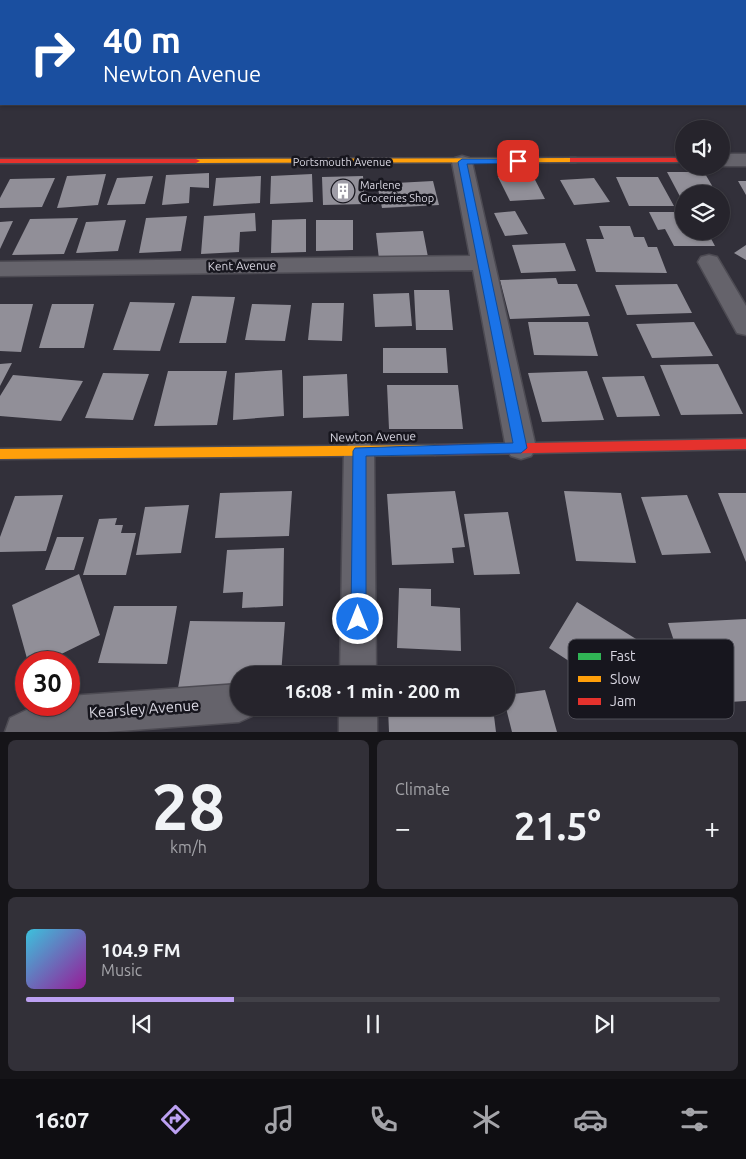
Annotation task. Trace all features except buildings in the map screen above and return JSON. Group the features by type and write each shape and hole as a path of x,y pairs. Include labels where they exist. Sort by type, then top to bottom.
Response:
{"street":[{"name":"Portsmouth Avenue","path":"0,160 462,162 675,160"},
{"path":"730,160 746,160"},
{"path":"462,162 521,448"},
{"path":"709,262 746,327"},
{"name":"Kent Avenue","path":"0,269 483,263"},
{"name":"Newton Avenue","path":"0,454 360,451 746,444"},
{"path":"358,666 360,451"},
{"name":"Kearsley Avenue","path":"24,732 56,716 230,704"},
{"path":"358,716 358,732"}],"traffic: slow":[{"path":"196,161 573,160"},
{"path":"0,454 435,450"}],"traffic: jam":[{"path":"573,160 675,160"},
{"path":"0,161 196,161"},
{"path":"435,450 746,444"}],"place":[{"name":"Marlene Groceries Shop","path":"343,191"}],"route":[{"path":"358,619 360,451 521,448 462,162 518,161"}]}
